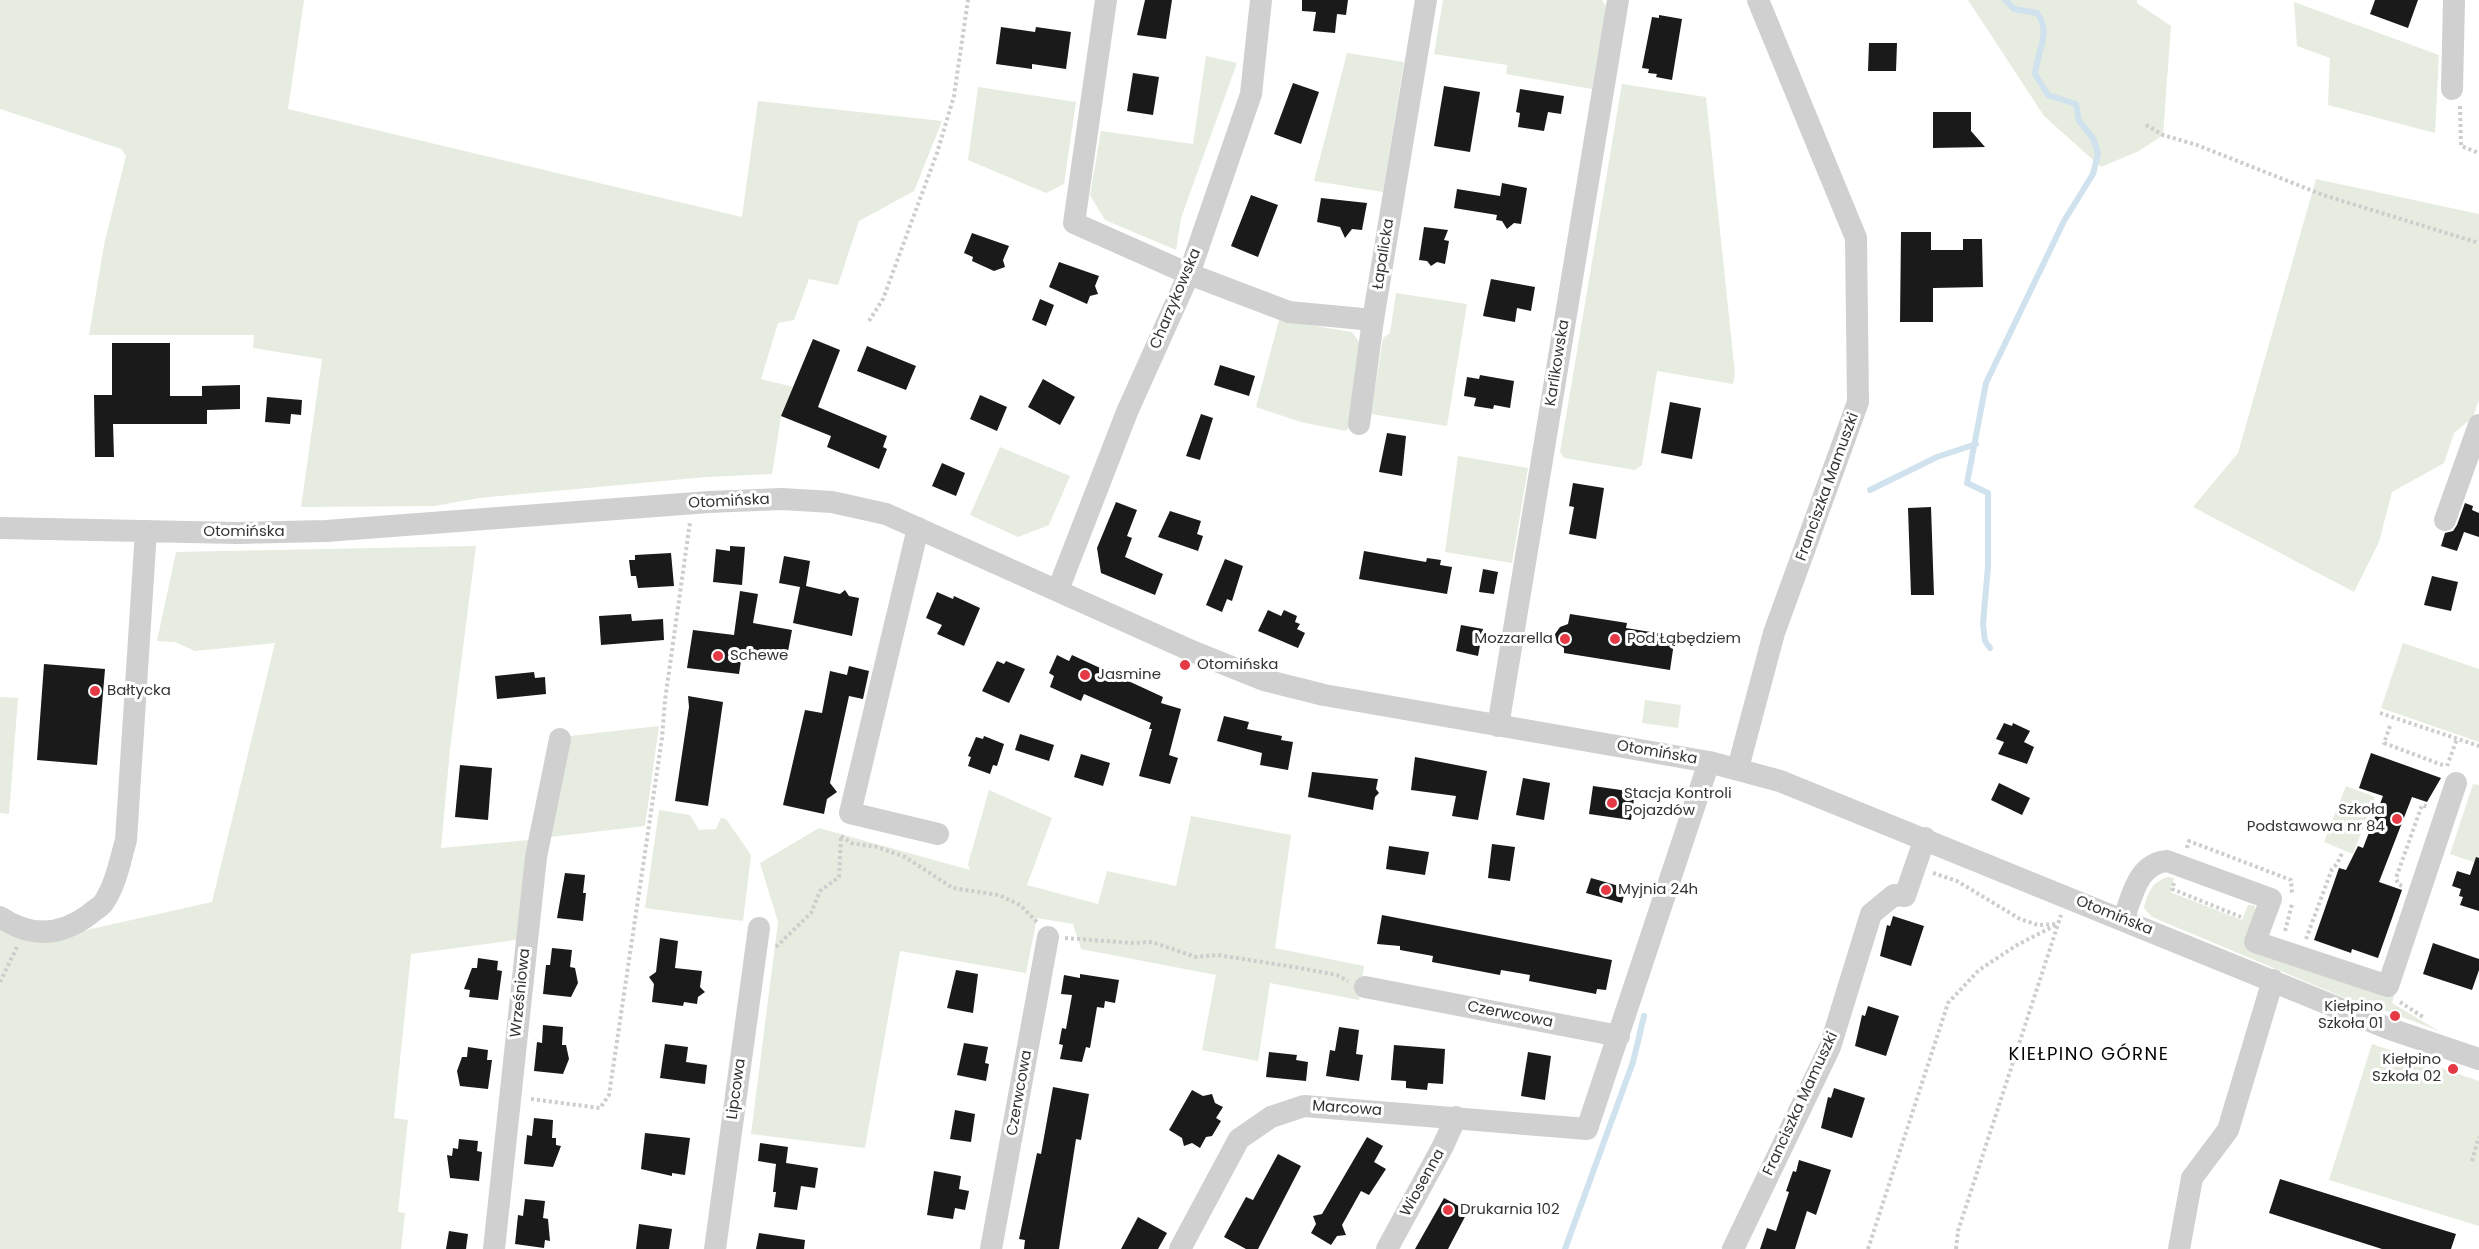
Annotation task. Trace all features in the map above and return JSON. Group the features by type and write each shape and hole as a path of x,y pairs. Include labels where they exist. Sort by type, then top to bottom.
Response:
{"street":[{"path":"1106,0 1074,223 1190,274 1289,312 1373,320"},
{"name":"Charzykowska","path":"1058,590 1127,412 1190,274 1251,94 1261,0"},
{"name":"Łapalicka","path":"1359,423 1373,320 1426,0"},
{"name":"Karlikowska","path":"1498,726 1618,0"},
{"name":"Franciszka Mamuszki","path":"1738,768 1774,633 1858,402 1856,238 1758,0"},
{"path":"2452,89 2454,0"},
{"path":"2445,520 2479,425"},
{"name":"Otomińska","path":"0,528 326,531 692,503 782,499 832,502 886,514 1194,652 1264,680 1324,695 1738,768 1829,798 2390,1029 2479,1059"},
{"path":"918,528 850,813 938,834"},
{"path":"0,917 31,933 53,932 78,922 103,903 117,874 126,840 146,531"},
{"name":"Wrześniowa","path":"494,1249 536,857 560,739"},
{"path":"1619,1036 1709,762"},
{"path":"2123,920 2143,871 2153,862 2167,861 2271,899 2255,942 2388,986 2450,780"},
{"name":"Franciszka Mamuszki","path":"1733,1249 1830,1047 1871,914 1894,895 1905,896 1925,838"},
{"name":"Lipcowa","path":"715,1249 759,928"},
{"name":"Czerwcowa","path":"991,1249 1048,937"},
{"path":"2179,1249 2192,1178 2228,1130 2273,980"},
{"name":"Czerwcowa","path":"1365,987 1619,1036"},
{"name":"Marcowa","path":"1180,1249 1239,1139 1271,1117 1304,1106 1587,1129 1619,1036"},
{"name":"Wiosenna","path":"1387,1249 1443,1146 1456,1117"}],"path":[{"path":"869,321 883,299 937,153 954,96 968,0"},
{"path":"2452,89 2461,109 2462,146 2479,153"},
{"path":"2146,125 2163,135 2197,145 2323,195 2479,243"},
{"path":"510,1096 600,1108 609,1095 692,503"},
{"path":"2380,713 2479,746"},
{"path":"2390,726 2384,743 2447,766 2450,780"},
{"path":"2449,761 2457,739"},
{"path":"2406,891 2406,888 2398,884 2396,879 2422,805 2433,809"},
{"path":"755,960 771,952 791,934 811,913 820,891 839,877 841,836 850,813"},
{"path":"841,836 851,843 877,847 905,857 953,888 999,895 1029,912 1048,937 1133,943 1152,942 1196,957 1218,955 1337,975 1365,987"},
{"path":"2189,841 2291,880 2292,909 2284,929 2287,936"},
{"path":"2305,942 2332,869 2337,864 2343,850"},
{"path":"1915,867 1957,881 2020,919 2038,926 2058,924"},
{"path":"2176,876 2172,889 2241,917"},
{"path":"1868,1249 1948,1003 1979,970 2017,945 2058,924"},
{"path":"1956,1249 1958,1231 2012,1059 2058,924"},
{"path":"0,982 24,930"},
{"path":"2296,939 2314,946"},
{"path":"2472,1161 2479,1137"}],"shaded area":[{"path":"0,0 304,0 288,109 742,217 758,101 942,121 914,191 859,221 838,285 809,279 794,320 778,323 761,379 793,387 781,416 772,474 706,477 479,498 434,506 301,507 322,359 253,348 254,335 89,335 104,245 126,156 121,149 0,109"},
{"path":"1443,0 1602,0 1606,6 1592,89 1506,74 1507,65 1434,54"},
{"path":"1968,0 2137,0 2137,3 2171,26 2163,135 2139,151 2101,167 2044,116"},
{"path":"2294,2 2439,55 2435,133 2328,105 2330,58 2297,46"},
{"path":"1347,53 1404,62 1383,192 1314,181"},
{"path":"1206,56 1237,63 1181,218 1176,250 1105,220 1090,195 1101,131 1193,144"},
{"path":"1622,84 1706,97 1735,374 1733,384 1657,371 1642,465 1635,470 1564,458 1560,452"},
{"path":"978,87 1076,102 1064,184 1046,193 968,160"},
{"path":"2316,179 2479,214 2479,400 2473,417 2454,433 2444,463 2392,492 2379,542 2354,592 2193,507 2238,453"},
{"path":"1396,293 1467,304 1447,426 1371,414 1383,338 1390,333"},
{"path":"1279,320 1352,332 1364,349 1351,425 1346,431 1301,422 1256,407"},
{"path":"1000,447 1070,476 1049,525 1018,537 970,515"},
{"path":"1458,456 1528,468 1512,563 1445,552"},
{"path":"476,546 450,749 441,848 529,840 516,940 411,954 394,1118 408,1120 398,1212 405,1213 401,1249 0,1249 0,929 37,941 212,902 275,643 195,651 175,642 157,641 176,552"},
{"path":"2403,643 2479,669 2479,742 2381,708"},
{"path":"0,697 18,698 9,814 0,813"},
{"path":"1645,700 1681,705 1678,728 1642,723"},
{"path":"659,726 645,826 550,837 570,736"},
{"path":"2473,784 2479,785 2479,864 2450,854"},
{"path":"2346,786 2375,797 2353,854 2324,842"},
{"path":"989,790 1052,818 1027,885 1098,904 1107,871 1176,886 1191,816 1291,835 1275,948 1364,966 1359,1000 1270,983 1258,1061 1202,1050 1216,975 1081,949 1073,924 1037,918 1026,973 900,951 865,1148 751,1134 778,922 760,863 819,828 970,870 968,864"},
{"path":"659,810 690,815 699,830 716,829 721,818 726,819 751,855 743,921 645,908"},
{"path":"2168,877 2174,878 2170,892 2242,920 2248,905 2254,905 2256,910 2245,945 2395,993 2392,1003 2439,1031 2362,1002 2357,1003 2152,917 2144,908 2147,897 2158,881"},
{"path":"2372,1044 2479,1081 2479,1226 2329,1180"}],"building":[{"path":"1145,0 1172,0 1166,39 1137,35"},
{"path":"1302,0 1348,0 1346,15 1337,14 1335,33 1313,31 1316,12 1302,11"},
{"path":"2375,0 2418,0 2408,28 2370,14"},
{"path":"1659,15 1682,19 1672,80 1656,77 1657,74 1648,73 1649,69 1642,68 1652,17 1659,18"},
{"path":"1001,27 1035,32 1036,27 1071,32 1066,69 1032,64 1032,69 996,64"},
{"path":"1869,43 1897,43 1896,71 1868,71"},
{"path":"1133,73 1159,77 1153,115 1127,111"},
{"path":"1293,83 1319,92 1301,144 1274,134"},
{"path":"1444,86 1480,92 1470,152 1434,146"},
{"path":"1520,89 1564,96 1561,114 1548,112 1544,131 1518,127 1520,113 1516,112"},
{"path":"1933,112 1971,112 1971,131 1985,147 1933,148"},
{"path":"1502,183 1527,188 1521,224 1514,223 1507,229 1502,221 1496,220 1497,215 1454,208 1457,189 1500,196"},
{"path":"1251,195 1278,205 1258,257 1231,246"},
{"path":"1321,198 1367,203 1362,230 1352,229 1345,238 1340,227 1317,222"},
{"path":"1424,227 1448,230 1444,240 1449,241 1445,264 1437,262 1431,266 1427,261 1419,260"},
{"path":"1901,232 1931,232 1931,250 1963,250 1963,239 1982,239 1983,287 1933,288 1933,322 1900,322"},
{"path":"972,233 1009,246 1003,260 1005,267 994,271 972,261 973,257 964,253"},
{"path":"1059,262 1099,276 1095,286 1098,294 1090,296 1087,304 1049,287"},
{"path":"1491,279 1535,287 1531,311 1517,308 1515,322 1483,316"},
{"path":"1040,299 1054,305 1046,326 1032,320"},
{"path":"813,339 840,350 818,407 887,436 883,447 887,449 879,469 827,447 831,436 781,416"},
{"path":"112,343 170,343 170,396 202,396 202,386 240,385 240,409 207,410 207,424 113,424 114,457 95,457 94,395 112,395"},
{"path":"867,346 916,366 906,390 857,371"},
{"path":"1220,365 1255,376 1249,396 1214,385"},
{"path":"1480,375 1514,381 1510,408 1494,405 1493,409 1474,406 1476,398 1464,396 1467,377 1479,379"},
{"path":"1043,379 1075,397 1060,425 1028,407"},
{"path":"980,395 1007,407 997,431 970,419"},
{"path":"267,397 302,400 301,415 291,414 290,424 265,422"},
{"path":"1670,402 1701,408 1692,459 1661,453"},
{"path":"1201,414 1213,418 1200,460 1186,456"},
{"path":"1387,433 1406,436 1402,476 1379,472"},
{"path":"942,463 965,473 956,496 932,486"},
{"path":"1573,483 1604,488 1596,539 1569,534 1574,507 1569,506"},
{"path":"1116,502 1137,510 1127,536 1132,538 1125,557 1163,574 1155,595 1101,573 1097,548"},
{"path":"2465,503 2473,506 2472,510 2479,513 2479,537 2464,532 2457,551 2441,546 2445,533 2453,531 2457,525"},
{"path":"1931,507 1934,595 1911,595 1908,508"},
{"path":"1170,511 1201,521 1197,534 1203,536 1198,551 1158,537"},
{"path":"730,546 745,547 742,585 713,582 716,549 730,551"},
{"path":"1364,551 1426,562 1427,558 1441,560 1440,565 1452,567 1447,594 1359,579"},
{"path":"671,553 674,586 638,588 636,576 631,576 629,560 635,560 635,555"},
{"path":"784,556 810,561 806,586 840,594 845,590 849,596 859,598 852,636 793,623 800,587 779,583"},
{"path":"1225,559 1243,566 1232,601 1227,599 1222,612 1206,605"},
{"path":"1483,569 1498,572 1494,594 1479,592"},
{"path":"2432,576 2458,582 2451,611 2424,605"},
{"path":"740,591 758,594 753,623 792,630 786,662 747,656 746,662 741,661 739,674 687,668 693,630 734,635"},
{"path":"937,592 953,599 954,596 980,608 964,646 937,634 942,625 926,618"},
{"path":"1268,610 1281,616 1284,610 1297,616 1295,622 1300,624 1297,629 1305,633 1298,648 1258,631"},
{"path":"631,614 632,621 663,619 664,640 601,645 599,616"},
{"name":"Pod Łąbędziem","path":"1570,614 1627,623 1626,628 1675,636 1670,670 1564,653 1564,648 1557,643 1555,634 1560,627 1568,624"},
{"path":"1461,625 1483,629 1478,656 1456,651"},
{"path":"1057,655 1069,661 1072,655 1163,697 1161,703 1181,709 1169,755 1178,758 1170,784 1139,776 1152,729 1149,729 1151,723 1084,694 1081,701 1050,687 1054,676 1049,673"},
{"path":"997,661 1004,664 1006,661 1025,669 1009,703 982,691"},
{"path":"44,664 105,669 97,765 37,760"},
{"path":"849,666 869,671 863,699 849,696 830,783 837,792 827,799 824,814 783,805 805,710 822,713 830,671 847,675"},
{"path":"534,672 535,678 545,677 546,694 497,699 495,676"},
{"path":"688,696 723,702 708,806 675,801 689,707"},
{"path":"1224,716 1249,722 1247,729 1282,736 1281,740 1293,742 1288,770 1260,765 1262,753 1217,741"},
{"path":"2004,723 2012,726 2013,723 2030,731 2024,742 2034,747 2027,764 1998,754 2004,742 1996,739"},
{"path":"1020,734 1054,745 1049,761 1015,750"},
{"path":"984,736 1004,744 997,766 993,765 990,774 968,766 971,757 968,756 976,737 983,739"},
{"path":"2371,753 2441,778 2427,802 2412,797 2379,882 2402,890 2378,958 2352,949 2351,953 2314,940 2339,868 2346,870 2358,846 2363,848 2383,796 2359,788"},
{"path":"1081,754 1110,763 1103,786 1074,777"},
{"path":"1415,757 1487,771 1478,820 1452,816 1456,796 1411,790"},
{"path":"460,765 492,768 488,820 455,817"},
{"path":"1312,772 1378,779 1376,789 1379,793 1375,797 1373,810 1308,797"},
{"path":"1523,778 1550,783 1544,820 1516,815"},
{"path":"1999,783 2030,798 2022,815 1991,800"},
{"name":"Stacja Kontroli Pojazdów","path":"1593,786 1635,792 1631,820 1589,814"},
{"path":"1492,844 1515,847 1510,881 1488,878"},
{"path":"1389,846 1429,852 1425,875 1386,869"},
{"path":"2476,857 2479,858 2479,911 2460,905 2463,897 2459,896 2461,889 2452,886 2457,871 2470,875"},
{"path":"565,873 585,875 583,921 557,918"},
{"name":"Myjnia 24h","path":"1591,878 1626,888 1622,903 1586,893"},
{"path":"1382,915 1612,960 1606,990 1597,989 1596,994 1529,981 1530,975 1501,970 1500,975 1432,962 1433,956 1400,950 1400,946 1377,944"},
{"path":"1893,916 1924,926 1911,966 1880,956 1887,925 1890,926"},
{"path":"660,938 678,941 675,968 702,971 700,987 705,992 698,997 697,1004 684,1002 683,1006 652,1002 654,984 649,977 656,972"},
{"path":"2433,943 2479,959 2479,970 2472,990 2423,974"},
{"path":"552,948 572,950 570,967 575,968 578,983 571,997 543,994 546,965 550,965"},
{"path":"478,958 498,961 497,970 502,971 498,1000 469,997 470,990 464,989 472,968 477,968"},
{"path":"956,970 978,974 973,1013 947,1008"},
{"path":"1080,974 1119,980 1115,1003 1105,1001 1104,1008 1097,1007 1090,1048 1086,1047 1082,1062 1060,1059 1063,1045 1059,1044 1062,1028 1066,1029 1072,995 1061,994 1064,975 1080,978"},
{"path":"1868,1006 1899,1016 1886,1056 1855,1046 1862,1015 1865,1016"},
{"path":"543,1025 563,1027 562,1045 566,1045 569,1059 563,1074 534,1071 537,1042 542,1043"},
{"path":"1339,1027 1359,1030 1356,1054 1363,1055 1359,1081 1326,1076 1330,1050 1335,1051"},
{"path":"964,1043 988,1047 985,1063 989,1064 986,1081 957,1075"},
{"path":"665,1044 688,1047 686,1062 707,1065 705,1084 660,1078"},
{"path":"1394,1045 1445,1049 1443,1084 1428,1083 1427,1090 1406,1088 1406,1081 1391,1080"},
{"path":"468,1047 488,1050 487,1060 492,1060 488,1089 460,1086 457,1071 462,1057 467,1057"},
{"path":"1269,1052 1297,1055 1296,1060 1308,1062 1306,1081 1266,1077"},
{"path":"1528,1052 1551,1056 1545,1100 1521,1096"},
{"path":"1053,1087 1089,1094 1081,1140 1076,1139 1059,1249 1024,1249 1025,1240 1019,1239 1037,1153 1041,1154"},
{"path":"1834,1088 1865,1098 1852,1138 1821,1128 1828,1097 1831,1098"},
{"path":"1192,1090 1203,1096 1212,1094 1215,1103 1223,1107 1216,1118 1221,1121 1212,1136 1206,1137 1200,1148 1192,1143 1184,1146 1182,1138 1169,1130"},
{"path":"955,1110 975,1114 971,1142 950,1139"},
{"path":"534,1118 553,1120 552,1138 556,1138 556,1145 561,1146 553,1167 524,1164 527,1135 532,1136"},
{"path":"645,1133 690,1138 685,1175 672,1173 672,1176 641,1169"},
{"path":"1367,1137 1383,1146 1374,1162 1386,1169 1369,1195 1361,1191 1342,1225 1346,1235 1337,1236 1331,1245 1311,1233 1316,1224 1313,1216 1322,1214"},
{"path":"459,1139 478,1141 477,1151 482,1152 479,1181 450,1178 447,1155 452,1156 453,1148 458,1149"},
{"path":"760,1143 788,1147 786,1163 818,1168 815,1188 801,1186 797,1210 774,1207 776,1164 758,1161"},
{"path":"1278,1154 1301,1166 1258,1249 1246,1249 1224,1237 1246,1197 1253,1200"},
{"path":"1799,1160 1831,1170 1816,1215 1807,1211 1795,1249 1760,1249 1767,1228 1776,1231 1789,1192 1786,1191 1793,1171 1796,1172"},
{"path":"934,1171 961,1176 959,1189 969,1191 965,1210 955,1208 953,1219 927,1215"},
{"path":"2280,1179 2456,1234 2451,1249 2382,1249 2269,1213"},
{"path":"1444,1198 1468,1211 1448,1249 1415,1249"},
{"path":"525,1199 545,1201 543,1218 548,1219 550,1241 545,1240 544,1248 515,1244 518,1215 523,1216"},
{"path":"1138,1217 1167,1233 1158,1249 1121,1249"},
{"path":"639,1224 672,1229 669,1249 636,1249"},
{"path":"449,1231 468,1234 466,1249 446,1249"},
{"path":"759,1233 805,1240 804,1249 756,1249"}],"waterway":[{"path":"1990,648 1985,641 1983,624 1988,566 1988,493 1967,483 1986,383 2064,221 2093,174 2098,154 2093,138 2079,121 2076,104 2048,95 2035,74 2043,35 2043,27 2037,13 2014,9 2005,0"},
{"path":"1870,490 1937,457 1976,444"},
{"path":"1565,1249 1633,1062 1644,1016"}],"place":[{"name":"Mozzarella","path":"1565,639"},
{"name":"Pod Łąbędziem","path":"1615,639"},
{"name":"Schewe","path":"718,656"},
{"name":"Otomińska","path":"1185,665"},
{"name":"Jasmine","path":"1085,675"},
{"name":"Bałtycka","path":"95,691"},
{"name":"Stacja Kontroli Pojazdów","path":"1612,803"},
{"name":"Szkoła Podstawowa nr 84","path":"2397,819"},
{"name":"Myjnia 24h","path":"1606,890"},
{"name":"Kiełpino Szkoła 01","path":"2395,1016"},
{"name":"Kiełpino Szkoła 02","path":"2453,1069"},
{"name":"Drukarnia 102","path":"1448,1210"}],"district":[{"name":"KIEŁPINO GÓRNE","path":"2089,1055"}]}
